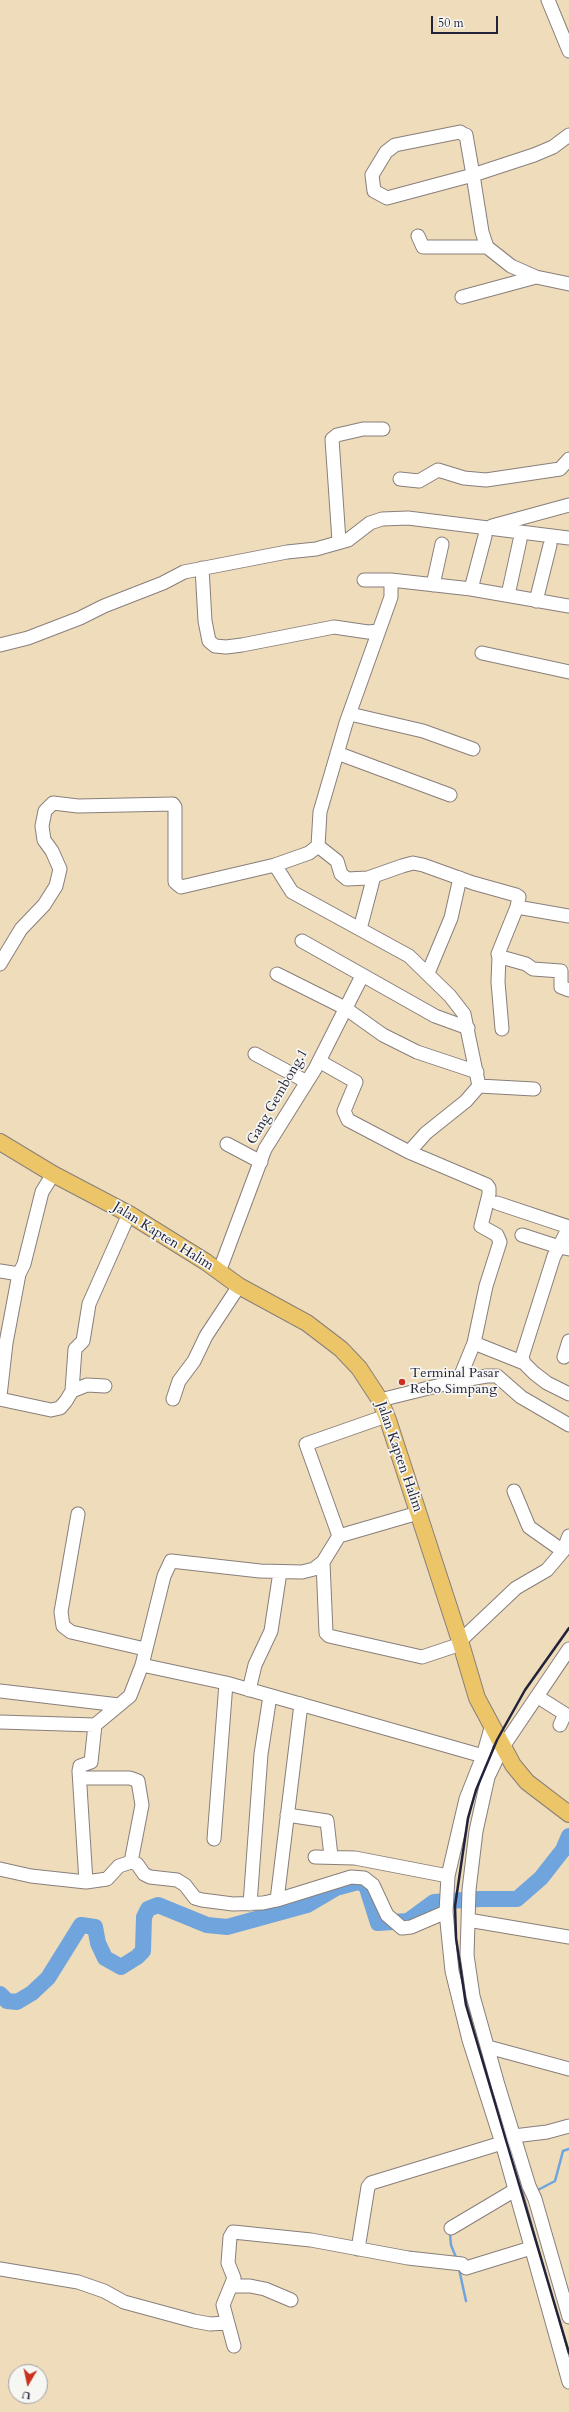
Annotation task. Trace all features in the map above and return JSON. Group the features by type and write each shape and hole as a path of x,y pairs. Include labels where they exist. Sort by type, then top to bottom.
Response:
{"main road":[{"name":"Jalan Kapten Halim","path":"0,1142 53,1174 129,1214 239,1286 307,1323 341,1349 369,1380 380,1400 386,1416 461,1643 476,1698 502,1748 528,1782 569,1814"}],"street":[{"path":"548,0 569,51"},
{"path":"569,136 546,151 473,175 387,198 374,191 372,175 386,152 395,145 460,132 466,136 473,175 482,232 487,247 511,266 536,277 569,284"},
{"path":"418,236 423,247 487,247"},
{"path":"462,297 536,277"},
{"path":"339,542 332,439 337,436 363,429 382,429"},
{"path":"400,479 419,480 438,470 464,478 486,480 560,469 569,459"},
{"path":"486,532 569,504"},
{"path":"0,645 28,638 163,583 184,572 287,552 316,549 348,540 370,523 382,519 408,518 486,532 569,538"},
{"path":"471,589 486,532"},
{"path":"508,595 520,540"},
{"path":"433,585 442,544"},
{"path":"536,601 550,545"},
{"path":"202,568 205,621 209,641 215,646 226,647 242,645 334,627 368,632 379,631"},
{"path":"364,580 391,580 471,589 536,601 568,602"},
{"path":"0,964 21,929 44,905 56,886 60,869 52,851 44,840 42,826 46,811 53,803 78,806 173,804 175,807 175,882 181,887 275,865 309,853 318,846 320,812 337,753 371,649 379,631 390,597 391,580"},
{"path":"482,653 569,672"},
{"path":"350,714 424,731 472,749"},
{"path":"337,753 450,795"},
{"path":"318,846 337,861 344,877 356,880 374,876 413,863 516,894 519,897 517,907 498,951 498,982 502,1029"},
{"path":"275,865 292,892 409,956 428,972 458,1004 464,1014 479,1086 466,1101 426,1133 409,1152"},
{"path":"360,929 374,876"},
{"path":"428,972 451,918 460,878"},
{"path":"517,907 569,916"},
{"path":"302,942 435,1016 468,1028"},
{"path":"499,956 533,969 561,971 561,987 569,990"},
{"path":"277,974 346,1008 384,1034 417,1052 477,1072"},
{"name":"Gang Gembong.1","path":"219,1272 265,1149 307,1082 362,976"},
{"path":"255,1054 307,1082"},
{"path":"319,1060 356,1082 344,1111 348,1120 409,1152 486,1184 489,1188 481,1226 497,1235 499,1246 486,1286 474,1343 457,1381"},
{"path":"479,1086 534,1088"},
{"path":"227,1144 260,1162"},
{"path":"0,1396 6,1343 19,1274 24,1264 42,1192 53,1174"},
{"path":"497,1203 569,1227 564,1248 522,1357 524,1363"},
{"path":"0,1399 51,1410 60,1408 72,1391 76,1349 83,1341 89,1304 129,1214"},
{"path":"522,1235 564,1248"},
{"path":"0,1271 19,1274"},
{"path":"173,1399 179,1382 194,1361 206,1336 239,1286"},
{"path":"564,1357 569,1341"},
{"path":"474,1343 524,1363 547,1383 569,1394"},
{"path":"380,1400 457,1381 487,1376 497,1376 521,1397 569,1426"},
{"path":"72,1391 87,1385 105,1386"},
{"path":"339,1536 306,1444 386,1416"},
{"path":"514,1491 529,1527 563,1551"},
{"path":"0,1722 95,1725 130,1696 142,1665 164,1576 171,1561 280,1572 302,1572 314,1569 323,1562 339,1536 418,1513"},
{"path":"78,1514 61,1612 63,1626 71,1632 145,1649"},
{"path":"323,1562 326,1633 328,1636 422,1657 461,1643 516,1588 547,1570 563,1551 569,1536"},
{"path":"250,1690 255,1665 271,1631 280,1572"},
{"path":"569,1650 502,1748 488,1777 476,1831 469,1890 467,1955 472,1990 488,2048 529,2186 535,2199 569,2317"},
{"path":"142,1665 226,1683 483,1756"},
{"path":"214,1839 226,1683"},
{"path":"0,1691 119,1705"},
{"path":"250,1904 261,1754 270,1696"},
{"path":"538,1697 565,1714 560,1725"},
{"path":"277,1900 301,1704"},
{"path":"86,1882 80,1766 91,1762 95,1725"},
{"path":"491,1728 483,1756 466,1799 448,1876 446,1909 456,1993 502,2143 569,2382"},
{"path":"80,1778 130,1778 138,1781 142,1805 131,1862"},
{"path":"287,1815 327,1821 331,1856"},
{"path":"316,1857 331,1856 356,1858 448,1876"},
{"path":"0,1869 31,1876 86,1882 107,1879 119,1866 131,1862 137,1864 144,1874 150,1877 177,1880 185,1885 195,1898 202,1900 250,1904 277,1900 351,1877 364,1878 372,1885 387,1915 399,1925 407,1928 446,1909"},
{"path":"468,1920 569,1937"},
{"path":"488,2048 569,2069"},
{"path":"514,2136 547,2132 569,2126"},
{"path":"358,2249 368,2188 371,2183 502,2143"},
{"path":"451,2228 516,2197"},
{"path":"234,2346 227,2323 224,2301 232,2286 234,2278 228,2263 230,2237 233,2232 311,2240 358,2249 462,2264 466,2268 531,2248"},
{"path":"0,2270 78,2282 104,2291 124,2302 194,2321 210,2324 227,2323"},
{"path":"232,2286 250,2286 265,2289 291,2300"}],"waterway":[{"path":"0,1994 7,2001 17,2002 32,1993 48,1978 81,1925 95,1927 98,1943 105,1958 121,1967 137,1957 143,1951 144,1917 148,1909 158,1905 207,1925 227,1927 307,1905 336,1888 358,1882 366,1885 378,1923 408,1921 434,1902 480,1899 517,1899 541,1878 563,1850 569,1836"},
{"path":"563,1850 569,1854"},
{"path":"536,2191 555,2181 563,2151 569,2149"},
{"path":"452,2233 450,2234 451,2245 457,2260"},
{"path":"459,2269 466,2301"}],"railway":[{"path":"569,1628 525,1690 497,1740 476,1790 468,1818 455,1906 456,1938 466,2005 569,2353"}],"place":[{"name":"Terminal Pasar Rebo Simpang","path":"402,1382"}]}
